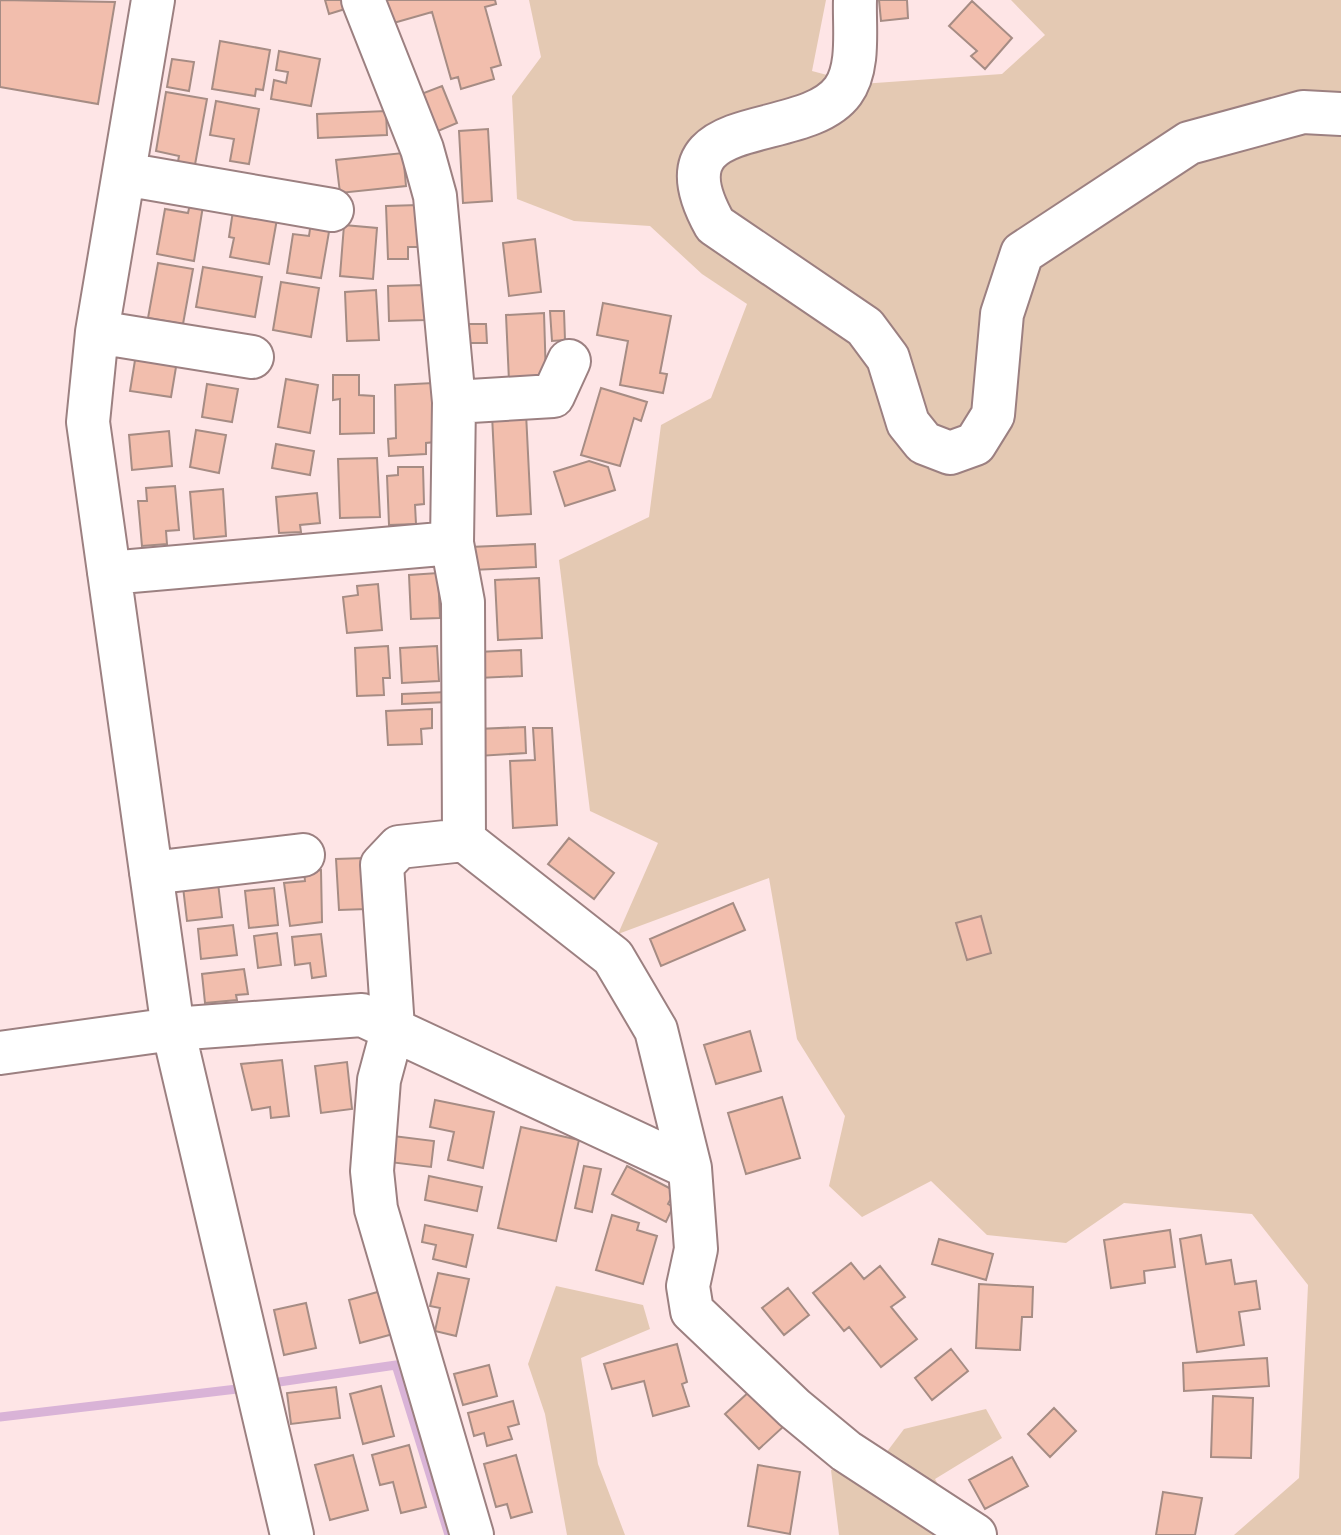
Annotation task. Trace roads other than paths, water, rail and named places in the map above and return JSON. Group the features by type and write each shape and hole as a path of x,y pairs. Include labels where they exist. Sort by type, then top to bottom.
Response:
{"street":[{"path":"153,0 97,332 88,422 173,1029 292,1535"},
{"path":"363,0 422,149 435,196 454,402 452,543 463,602 464,840"},
{"path":"855,0 853,63 844,91 822,108 723,140 705,156 698,180 701,200 715,225 865,327 888,358 908,423 924,443 950,453 975,444 993,415 1002,314 1022,253 1189,143 1303,112 1341,114"},
{"path":"124,174 332,210"},
{"path":"97,332 252,357"},
{"path":"454,402 553,396 569,361"},
{"path":"109,573 452,543"},
{"path":"472,1535 376,1209 372,1171 379,1080 393,1028 382,865 399,847 464,840 613,957 656,1030 690,1168 696,1249 688,1286 692,1311 794,1408 846,1451 975,1535"},
{"path":"151,873 303,855"},
{"path":"0,1053 173,1029 362,1015 690,1168"}],"waterway":[{"path":"279,1382 396,1365 449,1535"},
{"path":"0,1417 237,1389"}]}
